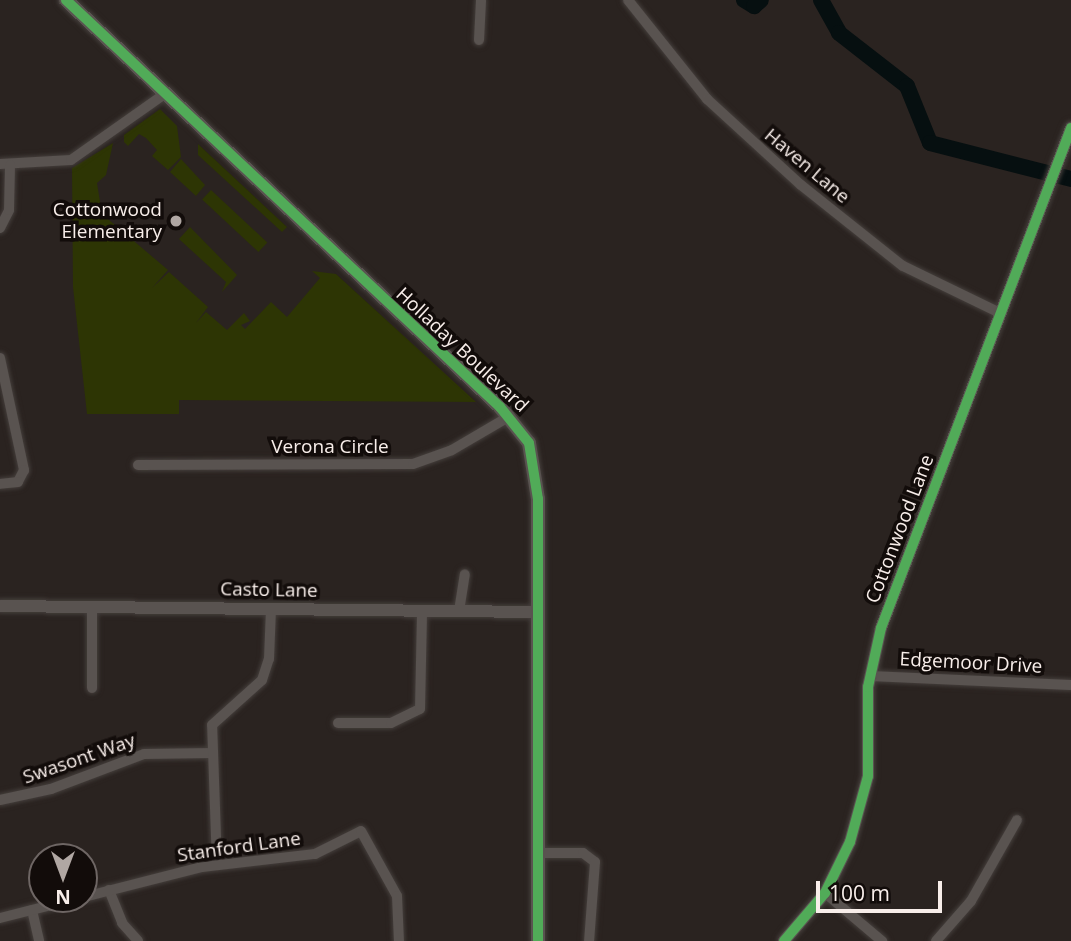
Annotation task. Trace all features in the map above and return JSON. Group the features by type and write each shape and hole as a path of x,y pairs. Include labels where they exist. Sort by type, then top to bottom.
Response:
{"main road":[{"name":"Holladay Boulevard","path":"66,0 163,95 510,416 529,443 536,469 538,941"}],"street":[{"path":"479,40 481,0"},
{"name":"Haven Lane","path":"628,0 706,99 801,185 902,266 1000,313"},
{"path":"0,228 9,210 5,164 71,160 163,95"},
{"name":"Cottonwood Lane","path":"785,941 825,892 850,842 864,797 870,676 892,595 1071,128"},
{"path":"0,484 18,482 24,470 1,358"},
{"name":"Verona Circle","path":"138,464 413,464 452,450 510,416"},
{"path":"459,611 465,574"},
{"name":"Casto Lane","path":"0,606 538,612"},
{"path":"92,606 92,688"},
{"path":"217,865 212,753 214,719 248,697 265,673 271,610"},
{"path":"338,723 391,723 420,709 422,612"},
{"name":"Edgemoor Drive","path":"870,676 1071,685"},
{"name":"Swasont Way","path":"0,800 62,786 144,754 212,753"},
{"path":"936,941 959,918 1017,820"},
{"name":"Stanford Lane","path":"98,893 217,865 314,854 360,831 397,896 398,941"},
{"path":"537,853 583,853 595,862 589,941"},
{"path":"109,890 122,923 138,941"},
{"path":"825,892 882,941"},
{"path":"0,918 28,911"},
{"path":"33,913 39,941"}],"green space":[{"path":"160,109 177,126 181,157 168,170 152,156 157,150 146,138 139,134 128,146 124,142 124,135"},
{"name":"Cottonwood Elementary","path":"113,143 106,175 97,183 102,214 168,270 152,288 169,272 208,307 196,323 206,312 227,330 244,313 250,321 241,325 245,329 271,302 287,317 320,278 312,271 336,274 476,402 179,400 179,414 87,414 73,287 72,168"},
{"path":"198,144 287,227 282,232 198,155"},
{"path":"181,159 205,185 196,196 170,172"},
{"path":"211,190 267,243 258,252 202,200"},
{"path":"190,227 237,275 222,292 226,282 179,239"}],"waterway":[{"path":"744,0 754,6 761,0"},
{"path":"821,0 839,33 907,86 930,143 1071,179"}],"cycle path":[{"path":"66,0 500,407 529,443 538,499 538,941"},
{"path":"784,941 825,893 850,842 868,776 868,687 881,628 1071,128"}],"place":[{"name":"Cottonwood Elementary","path":"176,221"}]}
